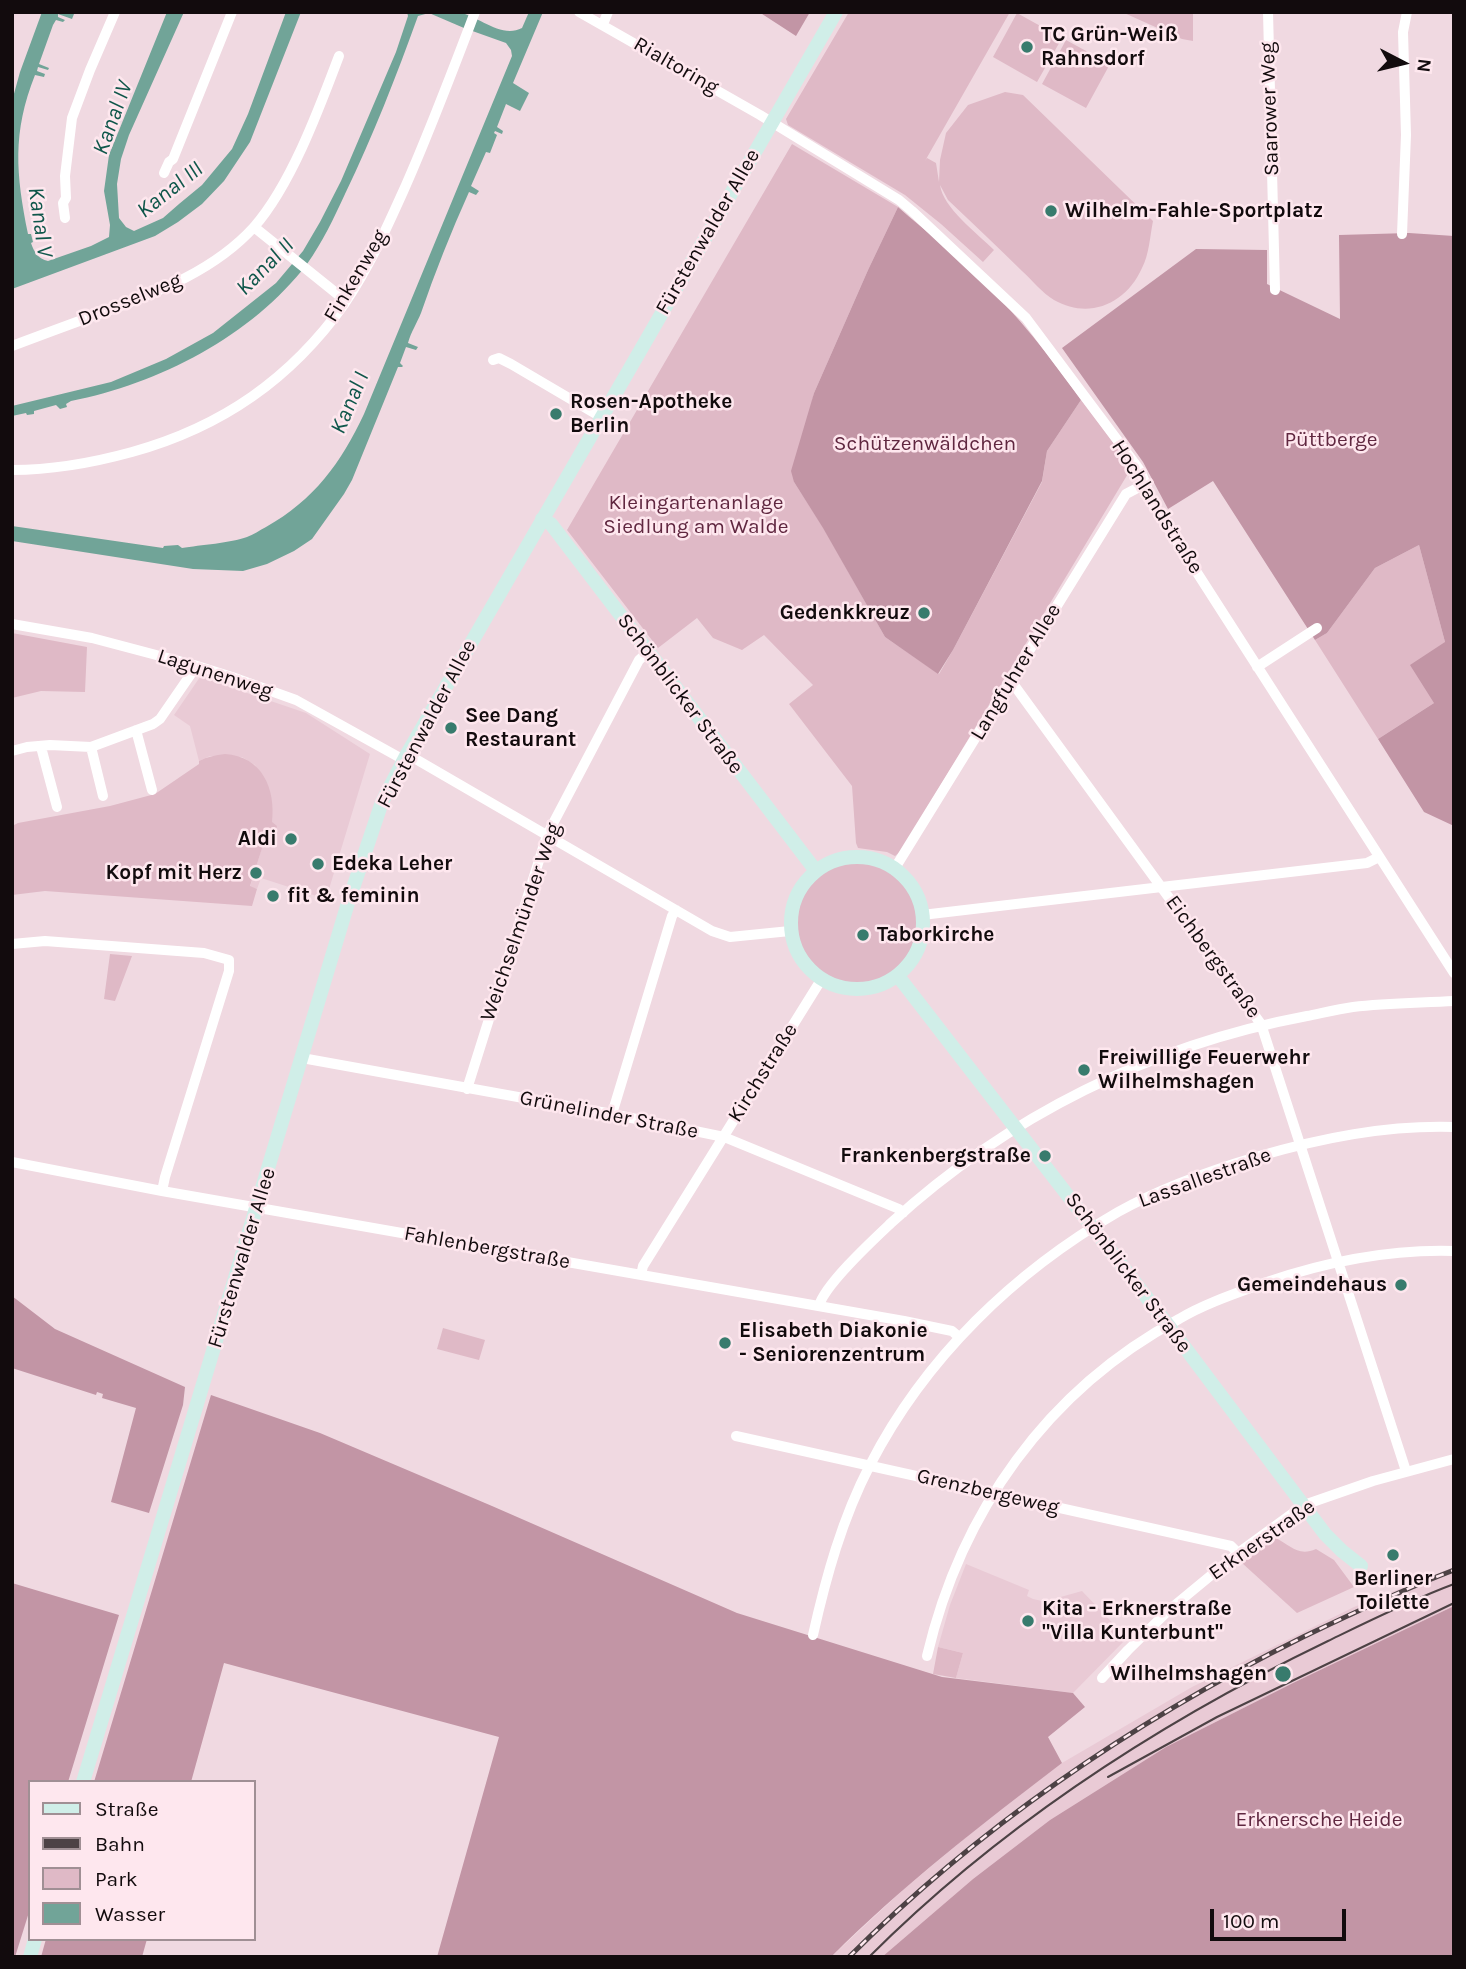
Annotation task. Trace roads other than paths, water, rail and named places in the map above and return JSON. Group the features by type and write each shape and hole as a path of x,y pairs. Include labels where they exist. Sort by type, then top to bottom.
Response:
{"main road":[{"name":"Fürstenwalder Allee","path":"84,1780 382,802 542,519 836,12"},
{"name":"Schönblicker Straße","path":"542,519 551,524 816,871"},
{"path":"845,858 878,860 895,868 914,889 922,915 920,943 909,965 885,985 871,989 840,988 821,980 802,960 790,931 797,894 816,871 845,858"},
{"name":"Schönblicker Straße","path":"898,976 1168,1325 1325,1534 1361,1566"}],"street":[{"path":"65,218 63,202 66,198 66,154 72,118 115,12"},
{"path":"164,173 173,159 232,12"},
{"name":"Rialtoring","path":"579,12 772,122"},
{"path":"603,24 608,12"},
{"name":"Saarower Weg","path":"1268,12 1275,290"},
{"path":"1402,234 1406,162 1403,32 1407,12"},
{"name":"Finkenweg","path":"12,470 61,468 173,440 201,428 253,396 286,370 319,336 346,301 366,268 395,210 475,14"},
{"name":"Drosselweg","path":"12,346 172,285 211,262 254,227 291,170 339,56"},
{"name":"Hochlandstraße","path":"772,122 899,200 1026,318 1136,465 1153,504 1454,973"},
{"path":"254,227 346,301"},
{"path":"493,360 499,358 511,364 601,417"},
{"name":"Langfuhrer Allee","path":"895,868 1126,494 1145,484"},
{"name":"Lagunenweg","path":"12,624 92,638 194,665 296,700 547,835 712,931 730,937 790,931"},
{"path":"1257,667 1317,628"},
{"name":"Weichselmünder Weg","path":"467,1089 547,835 639,660 648,652"},
{"path":"12,751 50,745 91,747 160,719 191,674 194,665"},
{"name":"Eichbergstraße","path":"1009,682 1261,1024 1406,1471"},
{"path":"136,730 152,790"},
{"path":"41,747 57,807"},
{"path":"91,747 103,796"},
{"path":"922,915 1367,863 1379,857"},
{"path":"612,1114 668,928 676,910"},
{"path":"12,944 45,940 204,953 229,960 229,971 164,1177 162,1191"},
{"name":"Kirchstraße","path":"641,1275 643,1266 821,980"},
{"path":"819,1306 831,1284 903,1213 958,1168 1016,1127 1074,1095 1140,1065 1261,1024 1353,1007 1454,1002"},
{"name":"Grünelinder Straße","path":"302,1058 724,1137 899,1209 903,1213"},
{"name":"Lassallestraße","path":"813,1636 834,1550 855,1497 870,1465 909,1400 959,1337 1037,1266 1119,1212 1179,1184 1241,1161 1358,1132 1431,1126 1454,1127"},
{"name":"Fahlenbergstraße","path":"12,1162 257,1208 819,1306 952,1331 959,1337"},
{"path":"927,1656 955,1564 993,1493 1027,1446 1070,1399 1118,1358 1168,1325 1259,1285 1338,1262 1389,1254 1454,1251"},
{"name":"Grenzbergeweg","path":"736,1436 1231,1546 1237,1553"},
{"name":"Erknerstraße","path":"1102,1678 1169,1609 1237,1553 1304,1505 1406,1471 1454,1459"}],"water":[{"path":"42,12 74,14 72,19 58,14 58,17 65,20 56,20 53,25 39,64 49,68 38,67 37,71 45,74 44,77 35,75 23,116 18,154 28,234 31,234 31,243 37,255 48,261 109,237 110,225 104,191 109,155 167,12 184,12 129,135 117,184 119,218 126,227 134,231 163,218 202,185 232,149 286,12 301,12 250,142 224,181 202,204 155,236 12,289 12,101"},
{"path":"407,12 458,12 498,29 514,31 522,28 529,12 543,12 513,83 529,93 520,111 506,104 497,127 503,131 502,134 495,131 497,135 490,153 486,152 471,186 479,191 476,195 469,192 409,339 408,343 418,347 416,350 406,347 400,363 403,366 398,367 352,480 312,539 267,564 243,571 193,569 12,541 12,526 163,548 178,545 182,548 240,539 266,527 298,505 336,464 364,414 512,56 506,43 429,13 418,16 375,128 328,230 307,264 285,290 231,335 201,353 137,383 71,401 66,404 67,407 60,409 56,405 34,411 34,414 12,416 12,406 111,382 166,359 213,333 276,283 303,251 341,181 396,52"}],"tram line":[{"path":"869,1957 973,1863 1028,1820 1144,1742 1265,1672 1390,1611 1454,1584"},
{"path":"1108,1777 1217,1717 1454,1603"}],"railway":[{"path":"849,1957 952,1863 1063,1779 1121,1740 1180,1703 1303,1637 1454,1570"}],"place":[{"name":"TC Grün-Weiß Rahnsdorf","path":"1027,47"},
{"name":"Wilhelm-Fahle-Sportplatz","path":"1051,211"},
{"name":"Rosen-Apotheke Berlin","path":"556,414"},
{"name":"Gedenkkreuz","path":"924,613"},
{"name":"See Dang Restaurant","path":"451,728"},
{"name":"Aldi","path":"291,839"},
{"name":"Edeka Leher","path":"318,864"},
{"name":"Kopf mit Herz","path":"256,873"},
{"name":"fit & feminin","path":"273,896"},
{"name":"Taborkirche","path":"863,935"},
{"name":"Freiwillige Feuerwehr Wilhelmshagen","path":"1084,1070"},
{"name":"Frankenbergstraße","path":"1045,1156"},
{"name":"Gemeindehaus","path":"1401,1285"},
{"name":"Elisabeth Diakonie - Seniorenzentrum","path":"725,1343"},
{"name":"Berliner Toilette","path":"1393,1555"},
{"name":"Kita - Erknerstraße \"Villa Kunterbunt\"","path":"1028,1621"},
{"name":"Wilhelmshagen","path":"1283,1674"}],"water label":[{"name":"Kanal IV","path":"113,118"},
{"name":"Kanal III","path":"170,190"},
{"name":"Kanal V","path":"40,222"},
{"name":"Kanal II","path":"265,267"},
{"name":"Kanal I","path":"350,403"}],"park label":[{"name":"Püttberge","path":"1331,440"},
{"name":"Schützenwäldchen","path":"925,444"},
{"name":"Kleingartenanlage Siedlung am Walde","path":"696,515"},
{"name":"Erknersche Heide","path":"1319,1820"}]}
